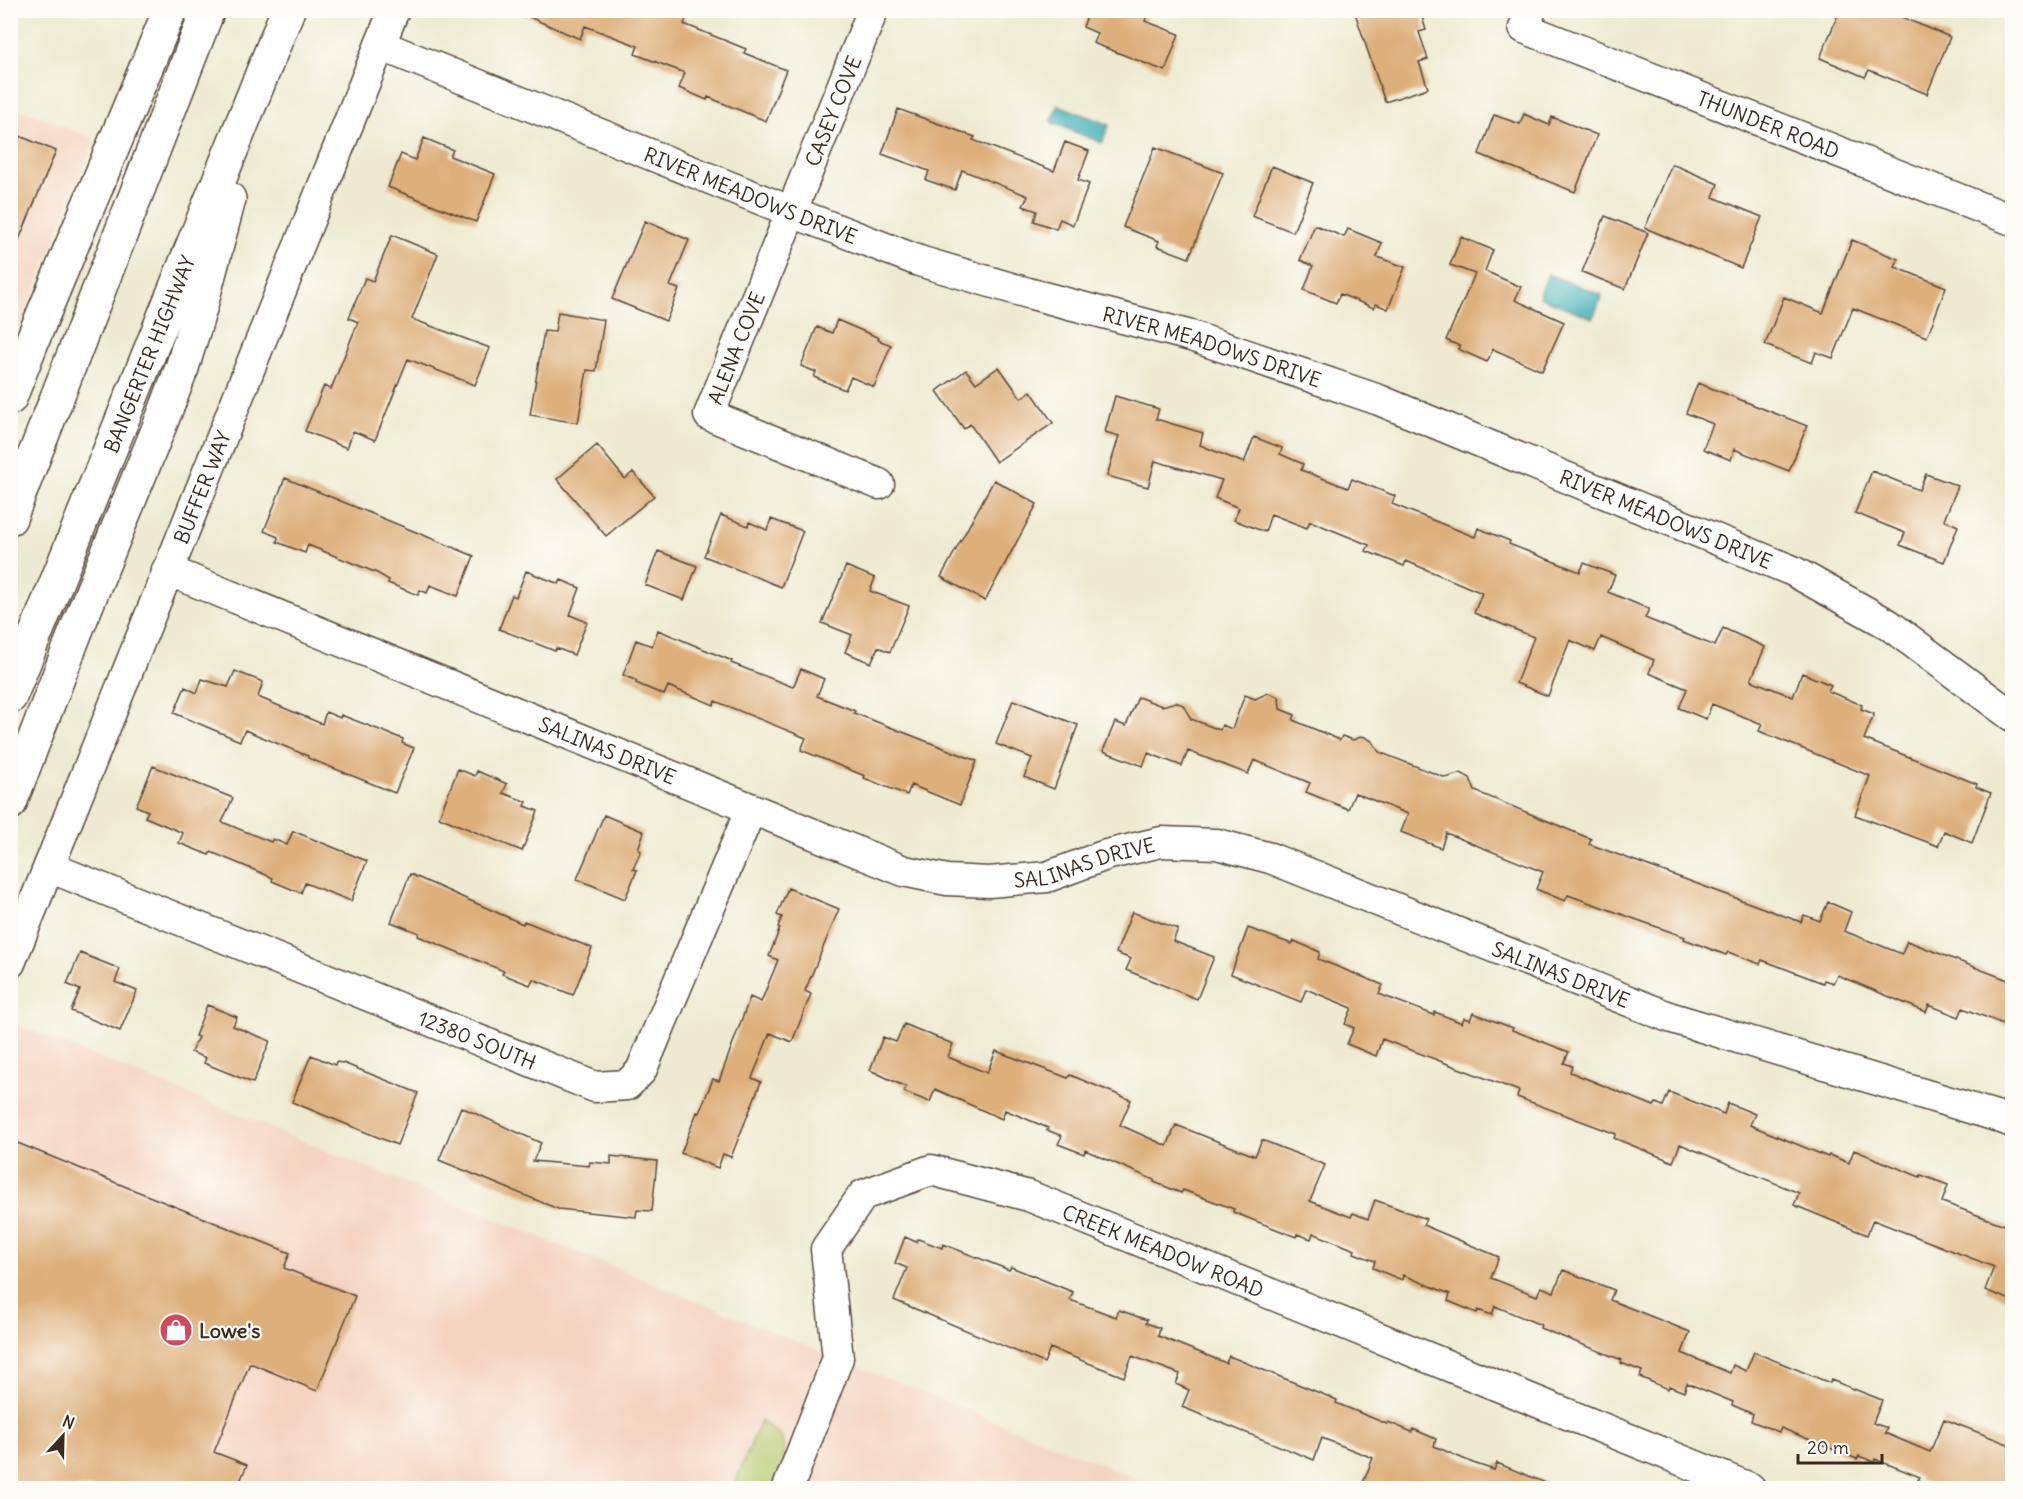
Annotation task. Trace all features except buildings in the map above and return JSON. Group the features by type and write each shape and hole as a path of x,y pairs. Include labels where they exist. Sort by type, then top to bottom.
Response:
{"highway":[{"path":"10,398 171,10"},
{"path":"10,518 208,10"},
{"name":"BANGERTER HIGHWAY","path":"10,697 288,10"},
{"path":"10,803 72,641 182,368 218,245 246,114"}],"street":[{"name":"BUFFER WAY","path":"10,963 394,10"},
{"name":"CASEY COVE","path":"792,212 873,10"},
{"name":"THUNDER ROAD","path":"1527,19 2013,220"},
{"name":"RIVER MEADOWS DRIVE","path":"380,45 919,261 1028,293 1191,336 1379,400 1434,422 1793,571 1888,624 2013,716"},
{"name":"ALENA COVE","path":"792,212 709,415 879,484"},
{"name":"SALINAS DRIVE","path":"167,570 904,871 947,880 989,882 1047,877 1106,855 1161,842 1217,844 1270,858 1669,1017 2013,1122"},
{"name":"12380 SOUTH","path":"49,867 595,1087 627,1085 641,1071 751,809"},
{"name":"CREEK MEADOW ROAD","path":"788,1488 838,1358 826,1249 863,1195 931,1170 1029,1196 1750,1488"}],"shaded area":[{"path":"11,105 95,139 11,350"},
{"path":"10,1022 889,1379 1161,1488 11,1488"}],"green space":[{"path":"761,1420 782,1438 786,1469 778,1488 733,1488"}],"water":[{"path":"1058,105 1109,125 1102,143 1051,122"},
{"path":"1548,274 1602,295 1593,318 1539,297"}],"place":[{"name":"Lowe's","path":"176,1330"}]}
